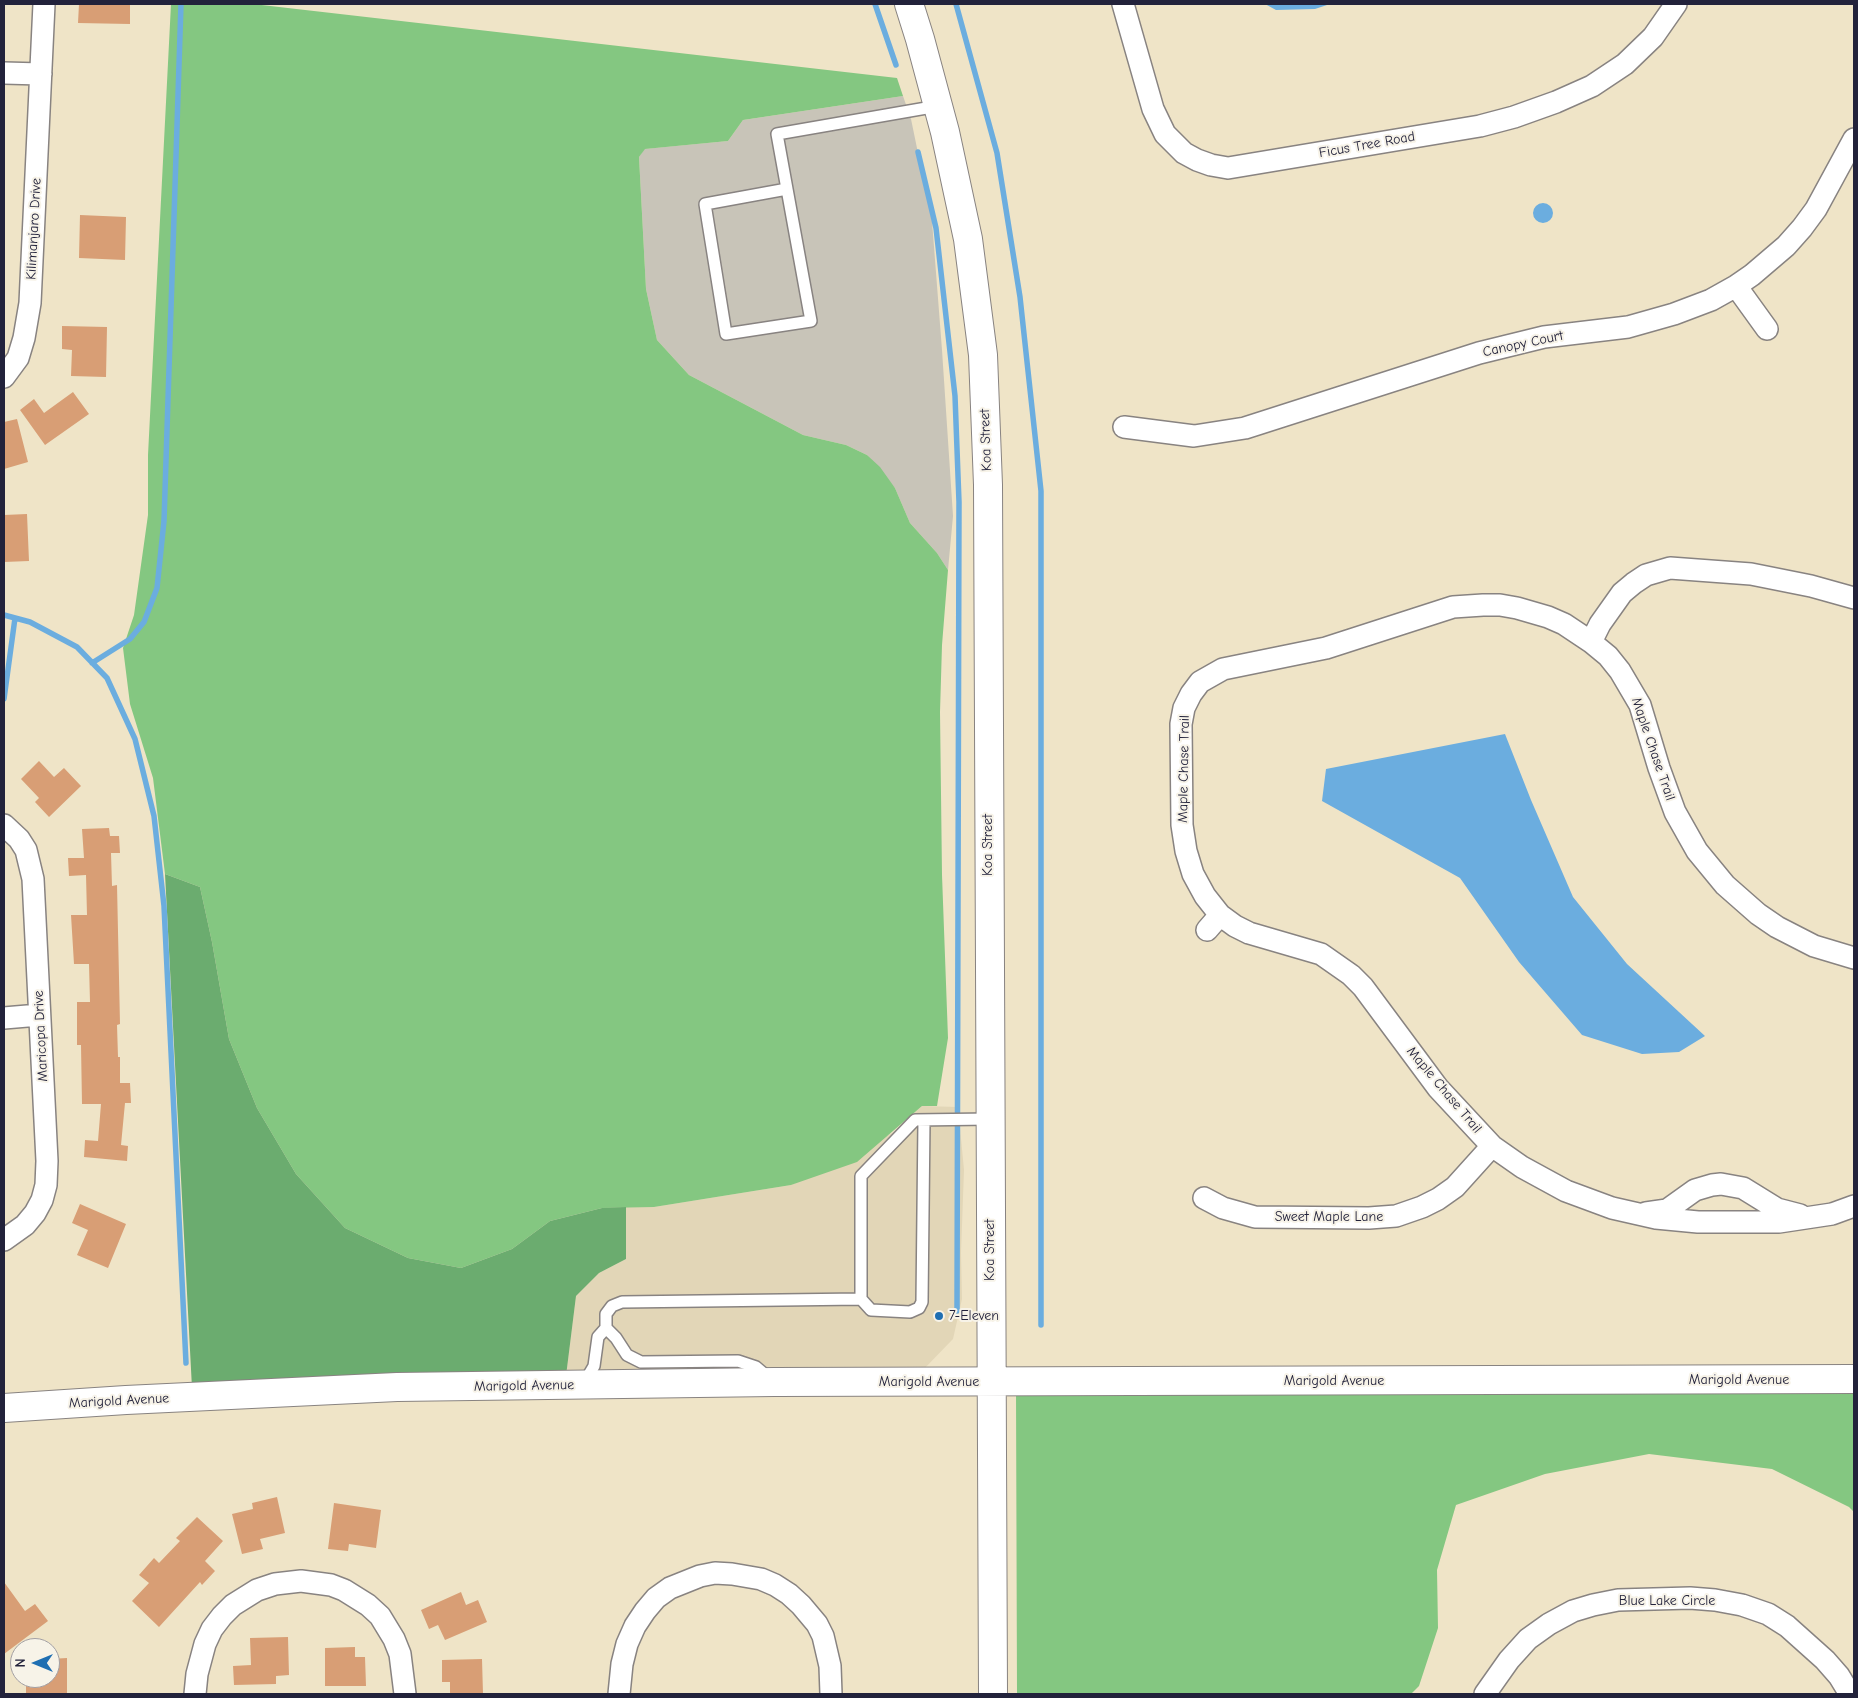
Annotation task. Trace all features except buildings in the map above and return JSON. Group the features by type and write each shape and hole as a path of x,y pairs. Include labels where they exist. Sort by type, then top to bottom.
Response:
{"main road":[{"name":"Koa Street","path":"909,4 938,106 968,239 983,355 988,495 993,1694"},
{"name":"Marigold Avenue","path":"4,1408 397,1387 774,1382 1854,1379"}],"street":[{"name":"Kilimanjaro Drive","path":"4,377 18,358 24,338 30,303 44,4"},
{"name":"Ficus Tree Road","path":"1123,4 1153,109 1165,134 1184,153 1211,165 1228,168 1480,126 1514,117 1556,102 1592,86 1625,64 1653,37 1676,4"},
{"path":"4,73 41,74"},
{"name":"Canopy Court","path":"1124,427 1194,436 1245,428 1479,353 1544,338 1628,327 1674,314 1711,300 1736,286 1767,262 1802,228 1829,188 1854,139"},
{"path":"1736,286 1767,329"},
{"path":"1591,642 1600,624 1622,593 1646,575 1670,568 1751,574 1811,586 1854,598"},
{"name":"Maple Chase Trail","path":"1854,958 1814,946 1777,927 1742,900 1710,868 1697,851 1674,812 1640,705 1630,686 1614,663 1591,642 1564,624 1533,612 1500,605 1468,605 1440,611 1326,648 1222,669 1200,682 1184,708 1181,724 1182,825 1186,851 1193,874 1205,896 1214,923 1321,954 1351,975 1363,987 1438,1088 1492,1146 1522,1167 1566,1191 1612,1208 1656,1218 1698,1222 1779,1222 1832,1214 1854,1206"},
{"name":"Maricopa Drive","path":"4,824 19,839 26,850 31,863 33,878 48,1161 46,1184 42,1200 35,1213 25,1225 4,1240"},
{"path":"4,1018 39,1015"},
{"name":"Sweet Maple Lane","path":"1204,1198 1233,1212 1256,1217 1369,1218 1396,1216 1422,1207 1455,1187 1492,1146"},
{"path":"1636,1214 1666,1210 1695,1190 1712,1184 1721,1184 1743,1188 1772,1207 1783,1211 1814,1217"},
{"path":"620,1694 622,1664 627,1644 635,1626 645,1611 656,1598 670,1588 700,1576 716,1573 760,1579 775,1585 801,1605 817,1624 823,1636 830,1666 831,1694"},
{"path":"195,1694 197,1674 205,1644 212,1629 222,1616 233,1605 257,1590 275,1584 301,1581 331,1585 344,1590 368,1605 380,1616 400,1654 405,1694"},
{"name":"Blue Lake Circle","path":"1485,1694 1508,1660 1528,1639 1548,1624 1573,1611 1618,1600 1690,1598 1742,1605 1768,1614 1787,1626 1825,1660 1839,1676 1850,1694"}],"lane":[{"path":"787,189 704,204 726,334 811,321 787,189 777,134 938,106"},
{"path":"924,1120 922,1302 919,1308 910,1312 871,1310 861,1299 861,1176 915,1120 990,1119"},
{"path":"582,1385 594,1366 598,1337 606,1328 606,1314 612,1306 622,1302 861,1299"},
{"path":"606,1328 616,1338 627,1355 641,1362 738,1361 756,1367 774,1382"}],"shaded area":[{"path":"903,96 911,119 932,221 953,516 948,570 937,553 910,523 895,488 867,455 846,445 803,435 689,375 657,340 646,289 639,157 644,149 728,141 743,120"},
{"path":"922,1106 958,1107 964,1170 961,1253 962,1299 953,1339 922,1371 566,1376 576,1296 599,1273 626,1259 626,1207 654,1207 791,1185 892,1133"}],"green space":[{"path":"171,4 253,4 897,78 903,96 743,120 728,141 645,149 639,157 646,289 657,340 689,375 803,435 846,445 867,455 880,467 895,488 910,523 937,553 948,570 942,645 940,712 942,875 948,1038 937,1106 922,1106 857,1162 791,1185 654,1207 602,1208 550,1221 512,1249 461,1268 408,1258 345,1228 296,1174 257,1108 229,1039 200,887 165,874 153,778 130,704 123,648 134,615 148,515 148,455"},
{"path":"165,874 200,887 229,1039 257,1108 296,1174 345,1228 408,1258 461,1268 512,1249 550,1221 602,1208 626,1207 626,1259 599,1273 576,1296 566,1376 192,1388"},
{"path":"1854,1388 1854,1512 1849,1507 1772,1469 1649,1454 1545,1474 1456,1505 1437,1570 1438,1628 1419,1686 1411,1694 1017,1694 1016,1391"}],"water":[{"path":"1265,4 1330,4 1315,9 1276,10"},
{"path":"1539,203 1547,203 1553,209 1553,217 1547,223 1539,223 1533,217 1533,209"},
{"path":"1505,734 1573,897 1627,964 1705,1036 1679,1052 1642,1054 1582,1035 1519,962 1460,878 1322,801 1326,769"}],"waterway":[{"path":"92,663 130,639 144,622 157,588 164,521 181,4"},
{"path":"875,4 896,65"},
{"path":"956,4 997,153 1020,297 1041,491 1041,1325"},
{"path":"918,152 936,228 955,396 959,502 957,1311"},
{"path":"4,615 30,622 77,647 107,678 135,739 154,816 164,906 186,1363"},
{"path":"4,699 15,618"}],"place":[{"name":"7-Eleven","path":"939,1316"}]}
